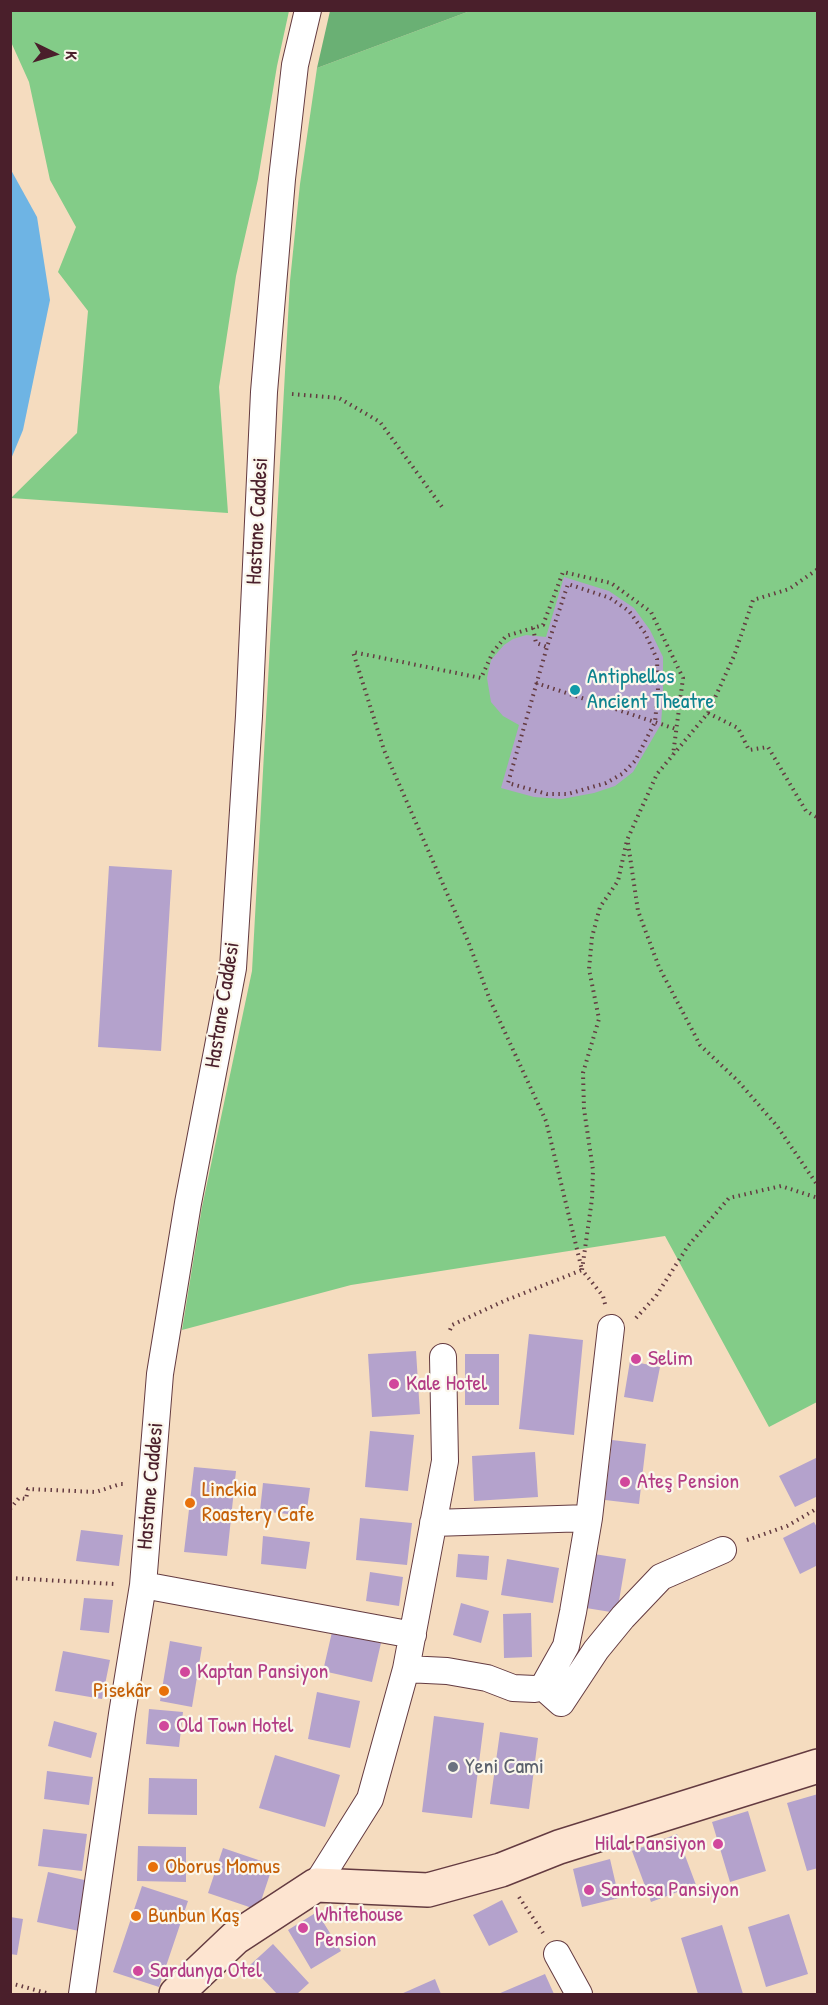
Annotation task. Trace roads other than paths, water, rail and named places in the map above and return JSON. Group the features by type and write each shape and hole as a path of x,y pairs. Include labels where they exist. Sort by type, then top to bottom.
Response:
{"main road":[{"path":"176,1995 235,1938 316,1885 428,1890 501,1870 559,1847 818,1766"}],"street":[{"name":"Hastane Caddesi","path":"82,1995 143,1585 160,1374 188,1203 233,968 249,716 264,392 294,65 308,10"},
{"path":"406,1669 447,1671 487,1678 513,1688 543,1687 566,1646 573,1612 589,1518 611,1328"},
{"path":"316,1885 370,1799 406,1669 445,1461 443,1357"},
{"path":"433,1523 589,1518"},
{"path":"543,1687 561,1703 596,1650 661,1577 723,1550"},
{"path":"143,1585 413,1635"},
{"path":"557,1953 579,1995"}],"water":[{"path":"11,170 37,217 50,300 23,430 11,459"}],"place":[{"name":"Antiphellos Ancient Theatre","path":"575,690"},
{"name":"Selim","path":"636,1359"},
{"name":"Kale Hotel","path":"394,1384"},
{"name":"Ateş Pension","path":"625,1482"},
{"name":"Linckia Roastery Cafe","path":"190,1503"},
{"name":"Kaptan Pansiyon","path":"185,1672"},
{"name":"Pisekâr","path":"164,1691"},
{"name":"Old Town Hotel","path":"164,1726"},
{"name":"Yeni Cami","path":"453,1767"},
{"name":"Hilal Pansiyon","path":"718,1844"},
{"name":"Oborus Momus","path":"153,1867"},
{"name":"Santosa Pansiyon","path":"589,1890"},
{"name":"Bunbun Kaş","path":"136,1916"},
{"name":"Whitehouse Pension","path":"303,1928"},
{"name":"Sardunya Otel","path":"138,1971"}]}
